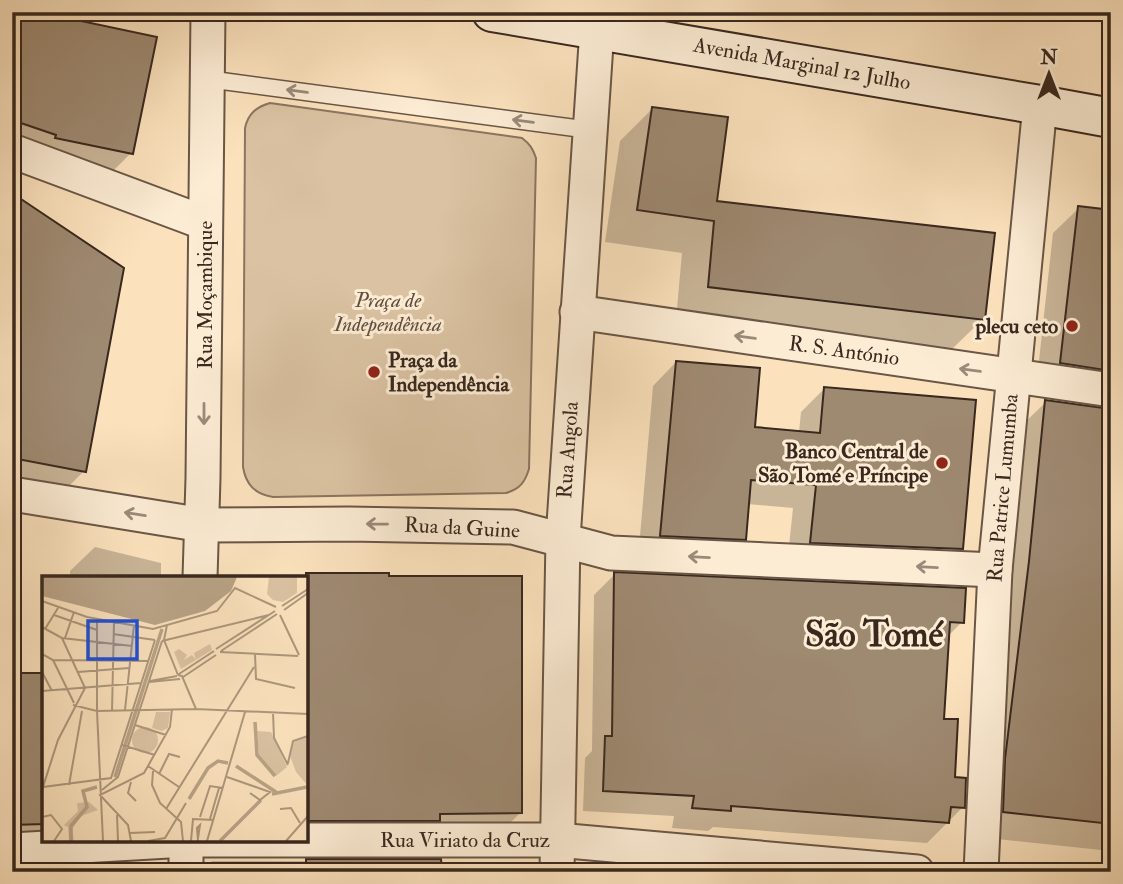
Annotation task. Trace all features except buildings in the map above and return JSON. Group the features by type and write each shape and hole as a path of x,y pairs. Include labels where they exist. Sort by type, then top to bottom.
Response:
{"main road":[{"name":"Avenida Marginal 12 Julho","path":"492,12 1111,118"}],"street":[{"name":"Rua Moçambique","path":"200,576 203,525 208,12"},
{"name":"Rua Angola","path":"557,856 563,539 597,29"},
{"name":"Rua Patrice Lumumba","path":"981,872 995,570 1040,105"},
{"path":"12,151 205,223"},
{"name":"R. S. António","path":"578,312 1111,390"},
{"name":"Rua da Guine","path":"12,494 203,525 513,527 611,553 995,570"},
{"name":"Rua Viriato da Cruz","path":"12,850 151,842"},
{"path":"186,842 186,872"},
{"name":"Rua Viriato da Cruz","path":"232,842 917,872"}],"lane":[{"path":"207,79 590,130"}],"green space":[{"name":"Praça de Independência","path":"270,103 522,138 531,147 536,158 529,469 524,481 515,489 506,493 273,497 261,494 249,484 243,467 245,128 253,112"}],"place":[{"name":"plecu ceto","path":"1072,326"},
{"name":"Praça da Independência","path":"374,372"},
{"name":"Banco Central de São Tomé e Príncipe","path":"942,463"}],"district":[{"name":"São Tomé","path":"874,635"}]}
